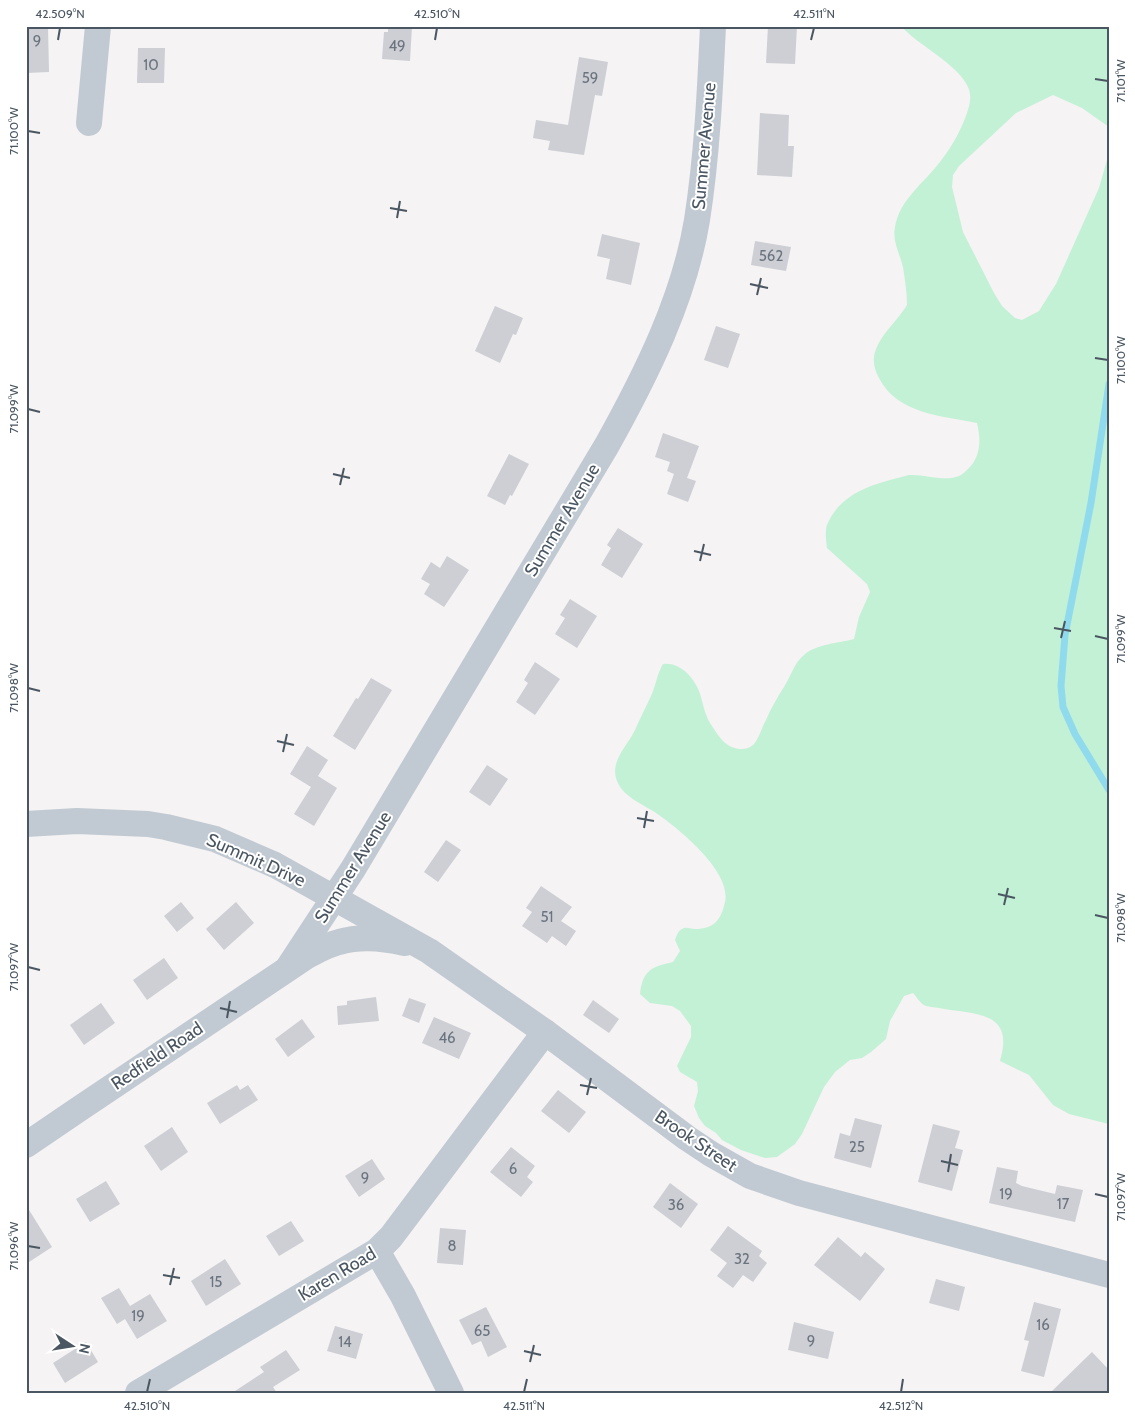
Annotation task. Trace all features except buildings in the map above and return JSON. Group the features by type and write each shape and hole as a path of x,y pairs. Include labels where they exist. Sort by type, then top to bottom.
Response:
{"street":[{"path":"89,123 98,26"},
{"name":"Summer Avenue","path":"288,968 334,897 607,445 638,388 673,308 682,282 697,220 709,109 713,26"},
{"name":"Summit Drive","path":"26,824 108,822 148,824 185,830 232,845 275,865 334,897"},
{"name":"Brook Street","path":"334,897 429,951 546,1032 687,1138 734,1169 799,1193 1109,1275"},
{"name":"Redfield Road","path":"26,1146 288,968 327,946 339,941 353,939 390,940 429,951"},
{"name":"Karen Road","path":"138,1393 377,1251 391,1237 546,1032"},
{"path":"377,1251 406,1302 450,1393"}],"green space":[{"path":"901,26 1109,26 1109,127 1082,108 1053,95 1016,113 959,166 953,175 952,187 963,232 994,293 1002,306 1015,318 1022,320 1039,311 1056,284 1099,188 1109,153 1109,1124 1069,1114 1053,1105 1029,1075 1000,1061 1003,1044 1002,1032 997,1024 989,1018 978,1014 925,1006 913,993 904,996 890,1021 886,1039 862,1058 850,1060 835,1072 824,1087 802,1134 795,1144 777,1157 765,1158 741,1150 722,1140 716,1133 705,1126 694,1106 698,1091 697,1082 680,1072 677,1066 691,1037 691,1026 680,1011 672,1006 650,1003 640,994 643,980 649,971 673,962 680,951 675,940 680,930 685,928 702,929 712,925 719,918 725,902 725,890 721,878 713,865 691,841 668,822 623,791 616,778 615,771 618,759 635,730 663,664 675,665 685,671 693,680 699,691 708,719 726,743 740,749 748,748 754,744 774,703 801,658 815,648 854,639 859,617 870,592 867,584 827,548 826,527 832,515 846,500 855,494 884,482 909,475 941,478 959,476 972,464 978,453 979,435 977,423 936,415 909,406 887,390 877,375 874,364 874,356 879,343 907,305 903,267 894,232 897,218 905,202 949,149 964,120 970,100 968,87 956,71"}],"waterway":[{"path":"1109,384 1091,503 1065,635 1061,686 1063,707 1075,734 1109,790"}]}
